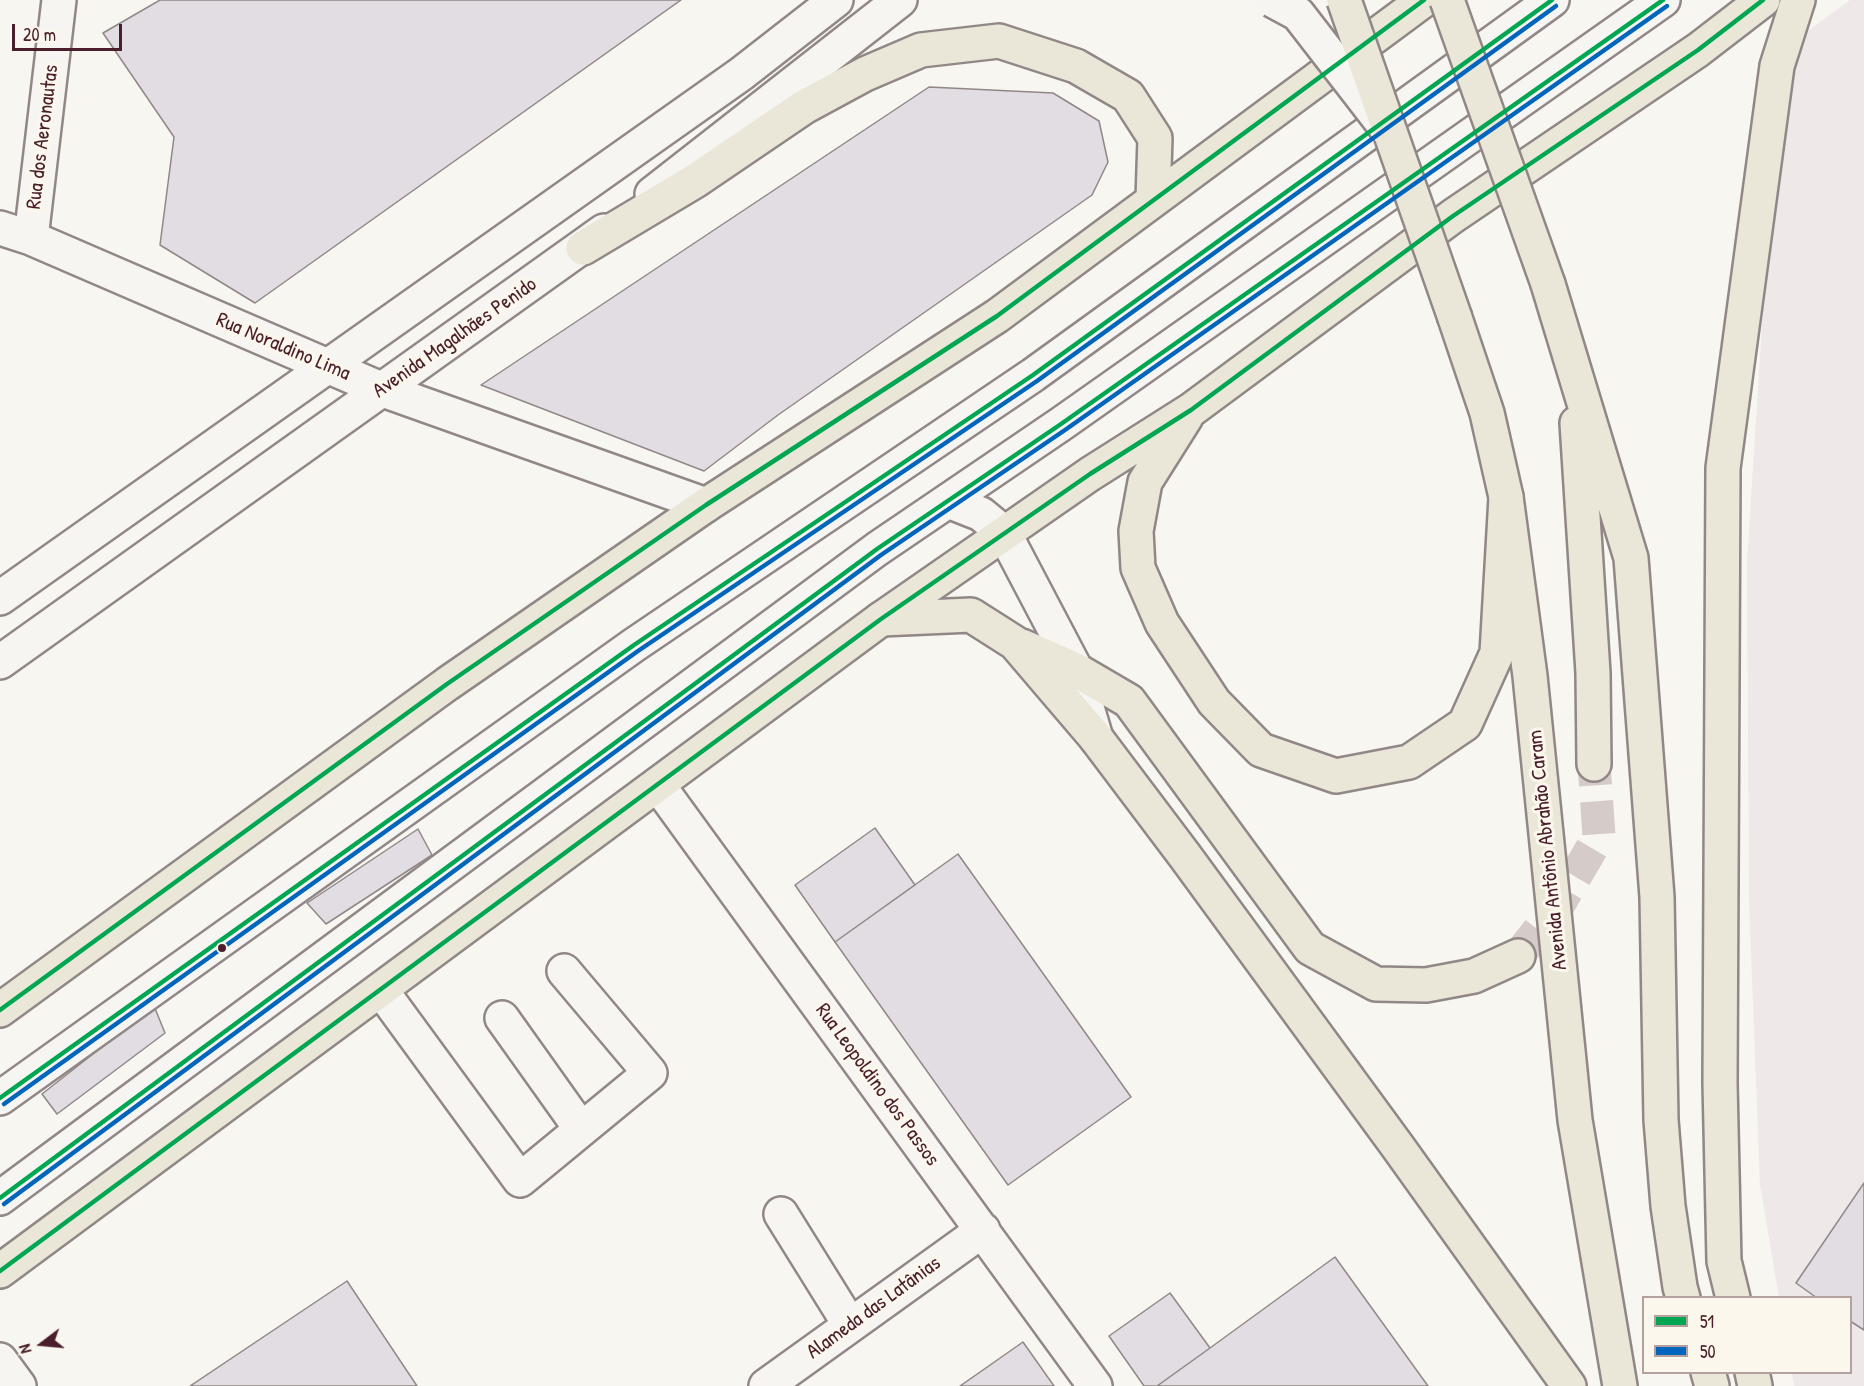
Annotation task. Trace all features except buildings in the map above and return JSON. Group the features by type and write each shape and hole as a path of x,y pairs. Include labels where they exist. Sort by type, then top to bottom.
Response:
{"main road":[{"name":"Avenida Antônio Abrahão Caram","path":"1344,0 1487,413 1506,497 1530,676 1575,1120 1620,1386"},
{"path":"0,1010 447,684 706,505 997,315 1424,0"},
{"path":"1447,0 1548,284 1631,558 1657,897 1661,1120 1668,1206 1682,1296"},
{"path":"0,1271 881,619 1090,474 1191,410 1453,216 1698,50 1763,0"},
{"path":"1733,1296 1724,1261 1720,1083 1723,468 1777,66 1798,0"},
{"path":"583,248 695,181 804,107 865,74 921,50 999,41 1076,66 1128,96 1155,138 1153,199"},
{"path":"1573,364 1593,672 1594,764"},
{"path":"1191,410 1145,482 1136,531 1138,568 1162,623 1214,702 1261,750 1336,776 1408,762 1465,724 1497,653 1506,497"},
{"path":"881,619 971,615 1015,643 1077,670 1129,701 1310,948 1376,984 1426,985 1474,976 1518,956"},
{"path":"1015,643 1096,738 1398,1147 1569,1386"}],"street":[{"name":"Rua dos Aeronautas","path":"31,238 59,0"},
{"path":"0,598 741,74 836,0"},
{"name":"Avenida Magalhães Penido","path":"0,662 583,248 900,0"},
{"path":"1272,0 1298,14 1391,135"},
{"path":"0,1098 634,645 1033,375 1552,0"},
{"path":"0,1198 858,563 1071,417 1663,0"},
{"name":"Rua Noraldino Lima","path":"0,228 31,238 383,390 706,505"},
{"path":"948,501 981,514 1004,533 1077,670 1096,738"},
{"name":"Rua Leopoldino dos Passos","path":"658,785 1095,1386"},
{"path":"381,990 520,1179 650,1073 564,971"},
{"path":"502,1018 581,1129"},
{"path":"782,1214 850,1325"},
{"name":"Alameda das Latânias","path":"766,1386 983,1230"},
{"path":"0,1360 19,1386"}],"shaded area":[{"path":"1850,0 1864,0 1864,1386 1794,1386 1792,1374 1852,1374 1852,1296 1779,1296 1760,1185 1749,899 1747,562 1771,184 1794,41"}],"tunnel":[{"path":"1518,956 1558,906 1599,836 1594,764"}],"transit line":[{"name":"51","path":"0,1010 447,684 706,505 997,316 1424,0"},
{"name":"51","path":"0,1098 634,645 1033,375 1552,0"},
{"name":"51","path":"0,1198 877,549 1061,424 1663,0"},
{"name":"51","path":"0,1271 881,619 1090,474 1191,410 1453,216 1698,50 1763,0"},
{"name":"50","path":"4,1104 638,651 1037,381 1556,6"},
{"name":"50","path":"4,1204 881,555 1065,430 1667,6"}]}
